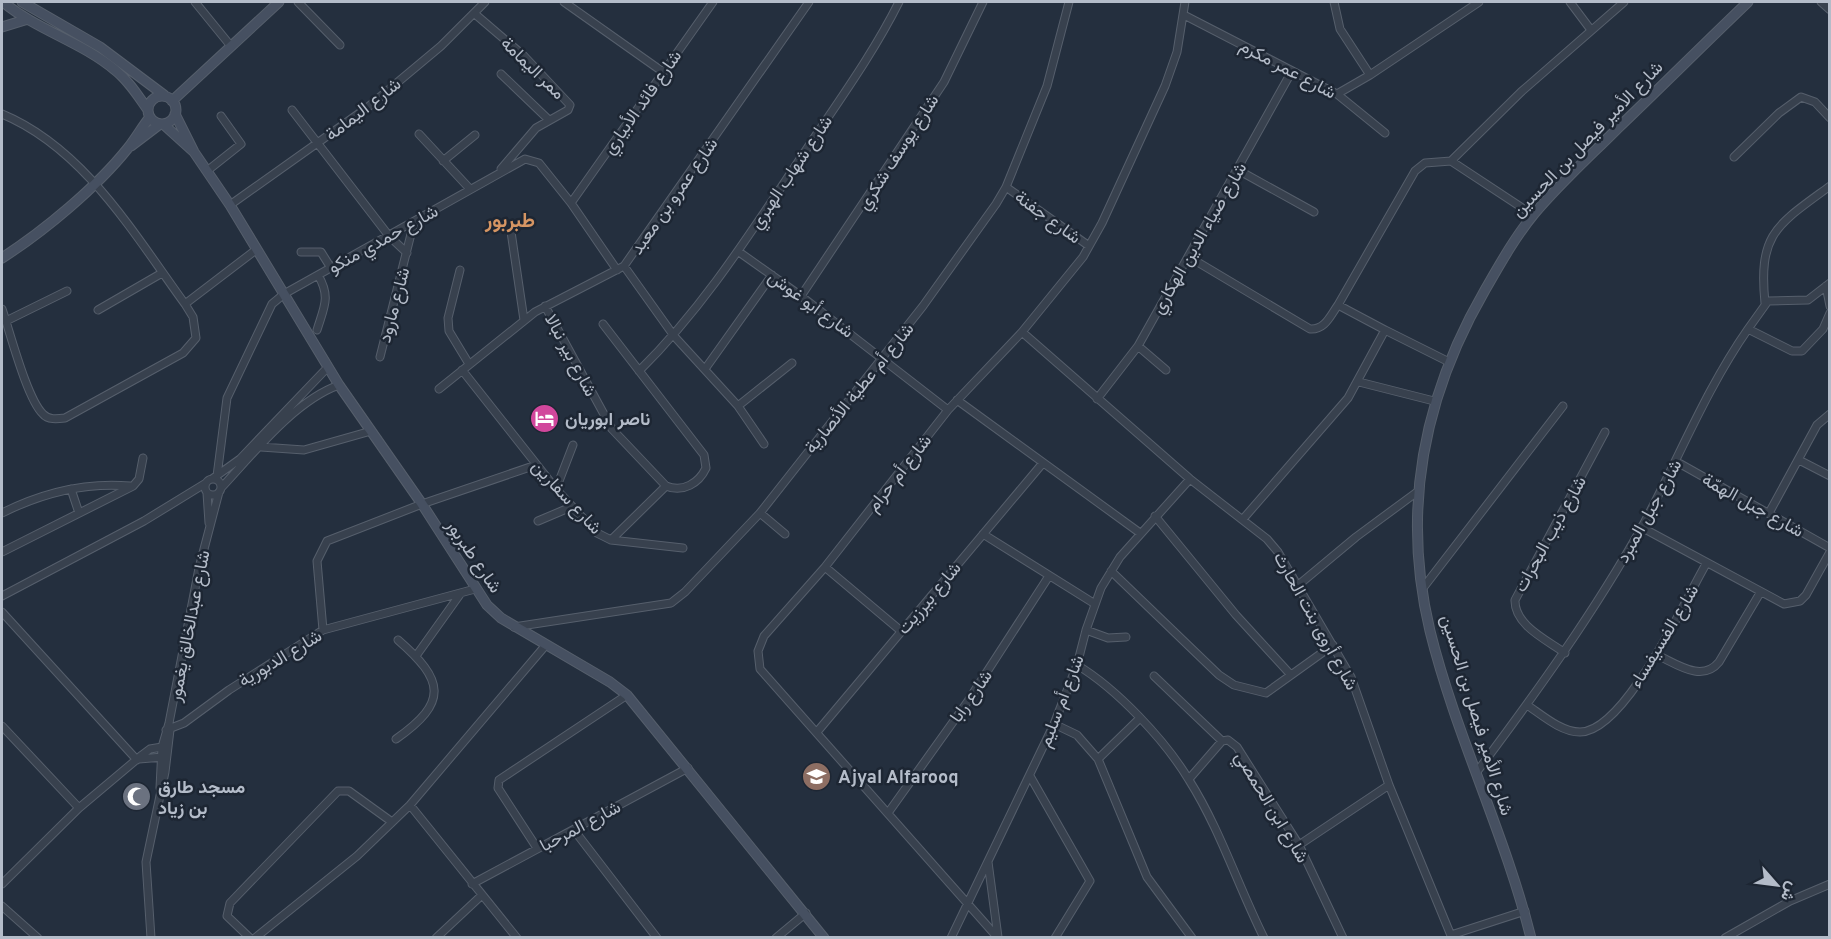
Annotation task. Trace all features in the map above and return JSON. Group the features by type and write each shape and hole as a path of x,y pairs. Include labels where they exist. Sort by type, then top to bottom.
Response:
{"street":[{"path":"3,2 116,70 149,114 162,124"},
{"path":"2,258 45,227 129,147 162,124 169,122 175,114 172,101 110,53 22,2"},
{"path":"195,2 230,45"},
{"path":"172,101 279,2"},
{"path":"298,2 340,45"},
{"name":"شارع اليمامة","path":"230,205 368,107 476,14 485,2"},
{"path":"564,2 663,72"},
{"name":"شارع فائد الأبياري","path":"571,203 713,2"},
{"name":"شارع عمرو بن معبد","path":"439,389 524,320 545,306 624,266 809,2"},
{"name":"شارع شهاب الهبري","path":"674,336 739,252 847,90 899,2"},
{"name":"شارع يوسف شكري","path":"801,296 944,82 983,2"},
{"name":"شارع أم عطية الأنصارية","path":"514,627 671,603 685,592 760,513 947,274 1006,187 1047,86 1069,2"},
{"name":"شارع أم حرام","path":"998,938 760,669 758,651 764,636 825,567 948,410 1022,332 1075,270 1089,246 1165,86 1177,52 1185,2"},
{"path":"1334,2 1340,30 1370,75"},
{"path":"1337,94 1370,75 1479,2"},
{"path":"1570,2 1591,30"},
{"path":"1451,161 1521,92 1624,2"},
{"name":"شارع الأمير فيصل بن الحسين","path":"1531,938 1525,911 1438,658 1423,588 1417,492 1434,401 1449,362 1494,273 1533,215 1748,2"},
{"path":"1821,2 1830,10"},
{"name":"ممر اليمامة","path":"476,14 524,56 568,101 570,108 549,120 525,139 500,171"},
{"name":"شارع عمر مكرم","path":"1184,15 1337,94 1385,133"},
{"path":"2,27 28,19"},
{"name":"شارع ضياء الدين الهكاري","path":"1097,399 1138,346 1292,71"},
{"path":"501,74 549,120"},
{"path":"129,147 149,114 153,100 164,95"},
{"path":"1734,157 1779,113 1801,97 1815,102 1830,118"},
{"name":"شارع مارود","path":"292,110 388,236 407,253"},
{"path":"2,114 40,133 94,182 185,304 193,317 196,333 190,348 60,419 45,416 40,411 2,309"},
{"name":"شارع طبربور","path":"175,114 194,152 230,205 339,385 422,504 475,589 495,614 545,646 610,682 627,695 824,938"},
{"path":"207,171 241,144 221,116"},
{"name":"شارع طبربور","path":"162,124 194,152"},
{"path":"418,134 470,189"},
{"path":"443,161 475,135"},
{"name":"شارع حمدي منكو","path":"212,479 227,398 273,304 284,294 500,171 525,159 539,163 571,203 617,270"},
{"path":"1189,257 1310,329 1318,330 1324,326 1338,305 1417,168 1425,163 1451,161 1533,215"},
{"path":"1238,170 1314,212"},
{"path":"1828,284 1808,300 1777,299 1765,303 1762,276 1768,242 1793,213 1830,186"},
{"name":"شارع جفنة","path":"1006,187 1089,246"},
{"name":"شارع مارود","path":"380,357 414,222"},
{"path":"510,225 524,320"},
{"path":"185,304 257,249"},
{"path":"301,252 321,252 331,268"},
{"name":"شارع أبو غوش","path":"739,252 882,357 948,410"},
{"path":"624,266 674,336 738,406 764,444"},
{"path":"460,270 448,318 448,331 469,364"},
{"path":"98,310 162,273"},
{"path":"316,330 327,299 325,287 318,275"},
{"path":"705,369 772,275"},
{"path":"1828,284 1830,306"},
{"path":"6,321 67,291"},
{"name":"شارع جبل المبرد","path":"1476,773 1564,653 1641,527 1732,353 1765,303"},
{"path":"1338,305 1449,362"},
{"name":"شارع بير نبالا","path":"545,306 612,429 666,486"},
{"path":"1748,329 1792,351 1802,351 1829,318"},
{"path":"603,324 706,460 704,472 693,483 678,489 666,486"},
{"path":"1243,519 1334,416 1359,382 1385,330"},
{"name":"شارع أروى بنت الحارث","path":"1022,332 1190,479 1273,545 1351,677 1389,785 1451,936"},
{"path":"639,370 674,336"},
{"path":"1138,346 1166,370"},
{"path":"738,406 792,363"},
{"path":"2,596 144,521 212,479 240,459 328,367"},
{"name":"شارع سفارين","path":"462,370 570,507 597,533 611,540 666,486"},
{"path":"1359,382 1434,401"},
{"path":"182,498 207,492 212,495 220,490 309,399 339,385"},
{"path":"957,400 1140,533"},
{"path":"1423,588 1563,406"},
{"path":"1768,513 1817,425 1830,414"},
{"path":"261,447 304,450 371,431"},
{"name":"شارع ذيب البحرات","path":"1564,653 1525,623 1516,611 1515,600 1605,432"},
{"path":"556,489 573,445"},
{"path":"2,552 133,486 139,479 143,458"},
{"path":"1799,460 1830,476"},
{"name":"شارع جبل الهمّة","path":"1677,462 1830,550"},
{"name":"شارع بيرزيت","path":"817,732 1042,464"},
{"path":"323,630 317,561 322,548 335,536 536,465"},
{"path":"212,479 219,482 220,490"},
{"name":"شارع عبدالخالق يغمور","path":"209,528 207,492 212,479"},
{"name":"شارع أم سليم","path":"951,938 1054,724 1077,665 1095,604 1112,571 1140,533 1190,479"},
{"path":"2,513 42,495 71,489 101,485 133,486"},
{"path":"71,489 79,513"},
{"name":"شارع عبدالخالق يغمور","path":"151,938 146,862 160,789 168,728 209,528 220,490"},
{"path":"1296,587 1356,537 1417,492"},
{"path":"538,521 570,507"},
{"path":"760,513 785,534"},
{"path":"1155,516 1236,615 1290,674"},
{"path":"1641,527 1784,604 1800,601 1830,550"},
{"path":"983,534 1095,604"},
{"path":"611,540 683,548"},
{"name":"شارع الفسيفساء","path":"1527,705 1569,730 1591,730 1619,707 1657,655 1706,564"},
{"path":"825,567 901,631"},
{"path":"1112,571 1225,680 1234,686 1261,693 1271,690 1333,645"},
{"name":"شارع رابا","path":"888,813 974,692 1049,576"},
{"name":"شارع الدبورية","path":"168,728 184,723 290,649 323,630 475,589"},
{"path":"416,656 461,593"},
{"path":"1657,655 1700,673 1711,671 1719,662 1760,593"},
{"path":"2,612 138,760"},
{"path":"1086,630 1108,638 1126,637"},
{"path":"396,739 421,719 432,703 435,690 434,681 416,656 398,640"},
{"path":"392,822 349,791 338,791 230,903 228,916 253,938 342,868 392,822 410,805 545,646"},
{"path":"1077,665 1108,686 1140,718 1189,779 1264,938"},
{"path":"1154,676 1221,741 1189,779"},
{"path":"537,848 498,788 499,780 627,695"},
{"path":"1098,759 1140,718"},
{"path":"1054,724 1077,735 1098,759 1147,877 1192,938"},
{"path":"2,726 79,808"},
{"name":"شارع ابن الحمصي","path":"1221,741 1232,742 1299,845 1343,938"},
{"path":"2,884 79,808 150,749 165,746"},
{"path":"138,760 164,756"},
{"name":"شارع المرحبا","path":"472,884 688,768"},
{"path":"1029,776 1090,881 1055,938"},
{"path":"1299,845 1389,785"},
{"path":"410,805 517,938"},
{"path":"573,830 657,938"},
{"path":"988,859 998,938"},
{"path":"1725,938 1790,901 1830,884"},
{"path":"436,938 482,895"},
{"path":"2,906 38,938"},
{"path":"1451,936 1525,911"},
{"path":"776,938 806,913"}],"place":[{"name":"ناصر ابوريان","path":"544,419"},
{"name":"Ajyal Alfarooq","path":"817,777"},
{"name":"مسجد طارق بن زياد","path":"137,797"}],"district":[{"name":"طبربور","path":"510,220"}]}
